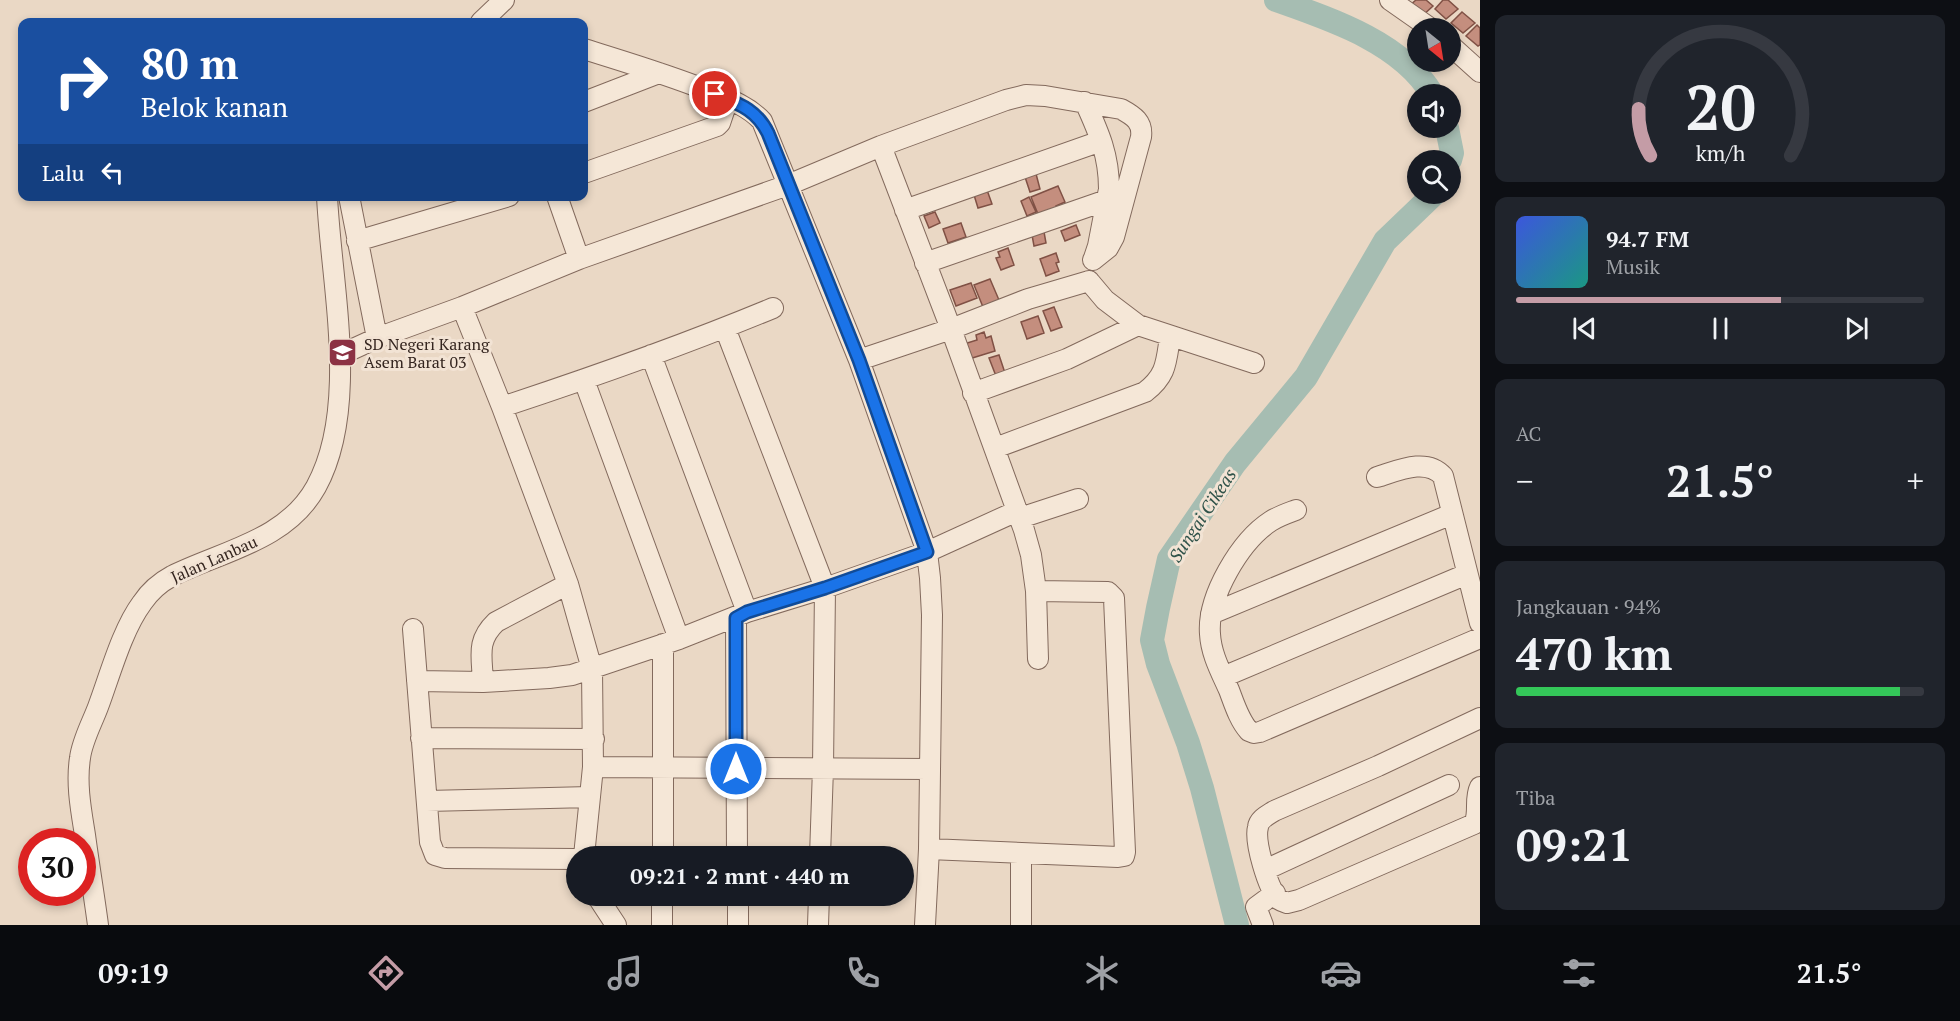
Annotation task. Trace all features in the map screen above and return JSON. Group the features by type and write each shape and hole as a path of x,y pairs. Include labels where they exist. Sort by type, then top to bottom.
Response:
{"street":[{"path":"486,18 504,0"},
{"path":"1390,0 1416,18"},
{"path":"588,50 729,99 753,111 762,121 859,360 927,552 932,607 929,849 925,925"},
{"path":"1461,55 1480,72"},
{"path":"588,100 659,73"},
{"path":"340,355 579,259 788,185 881,146 1006,100 1026,95 1121,109 1140,122 1142,130 1114,237 1108,248 1093,260"},
{"path":"588,172 717,126 729,99"},
{"path":"1085,102 1106,152 1109,189 1089,281"},
{"path":"905,210 1101,141"},
{"path":"881,146 995,448 1031,555 1036,591 1038,659"},
{"path":"925,263 1107,200"},
{"name":"Jalan Lanbau","path":"98,925 80,800 80,758 131,621 154,587 172,576 273,532 299,511 317,485 334,436 340,355 327,201"},
{"path":"350,201 377,339"},
{"path":"357,242 492,201"},
{"path":"559,201 579,259"},
{"path":"859,360 951,329 1028,299 1089,281"},
{"path":"1089,281 1105,300 1138,325 1254,363"},
{"path":"462,307 568,584 592,669 594,739 586,846"},
{"path":"502,407 584,380 773,308"},
{"path":"973,393 1067,359 1138,325"},
{"path":"725,328 825,588 820,846"},
{"path":"995,448 1145,392 1154,385 1165,370 1170,337"},
{"path":"651,355 742,615 736,769 737,846"},
{"path":"584,380 671,642 664,768 663,846"},
{"path":"1377,477 1424,466 1438,470 1443,476 1480,623"},
{"path":"417,681 483,682 572,675 927,552 1018,515 1078,499"},
{"path":"1296,510 1270,521 1254,536 1233,562 1215,597 1211,614 1209,634 1211,647 1246,728 1254,733 1260,732 1480,638"},
{"path":"1211,614 1452,514"},
{"path":"1223,677 1467,574"},
{"path":"483,682 481,651 483,636 488,629 496,622 568,584"},
{"path":"929,849 1124,856 1114,598 1108,592 1036,591"},
{"path":"413,629 427,801 432,849 435,855 439,857 566,859"},
{"path":"1480,718 1267,815 1261,820 1257,827 1259,851 1275,893 1279,899 1287,903 1299,900 1474,824 1479,815 1477,794 1480,787"},
{"path":"421,738 594,739"},
{"path":"593,767 929,769"},
{"path":"1265,870 1449,785"},
{"path":"427,801 590,797"},
{"path":"1021,854 1021,925"},
{"path":"1263,925 1256,907 1275,893"},
{"path":"604,906 616,925"},
{"path":"662,906 662,925"},
{"path":"738,906 738,925"},
{"path":"818,925 819,906"}],"building":[{"path":"1416,0 1426,0 1433,6 1421,17 1409,6"},
{"path":"1443,0 1448,0 1458,9 1445,18 1435,9"},
{"path":"1462,12 1475,23 1463,33 1461,18 1456,18"},
{"path":"1477,25 1480,28 1480,45 1478,46 1466,36"},
{"path":"1035,170 1040,189 1030,192 1024,174"},
{"path":"1058,186 1065,202 1056,206 1057,209 1038,214 1031,197"},
{"path":"987,190 992,204 978,208 974,195"},
{"path":"1029,197 1036,212 1027,216 1021,201"},
{"path":"935,212 940,223 929,228 924,216"},
{"path":"961,223 966,237 948,243 943,229"},
{"path":"1076,225 1080,235 1065,241 1061,231"},
{"path":"1044,232 1046,243 1034,246 1032,235"},
{"path":"1008,248 1014,265 1001,270 996,258 1000,257 998,252"},
{"path":"1056,253 1059,271 1046,276 1040,259"},
{"path":"990,279 999,300 983,307 974,285"},
{"path":"971,283 977,298 956,306 950,290"},
{"path":"1054,307 1062,327 1051,331 1043,311"},
{"path":"1038,316 1044,333 1027,339 1021,322"},
{"path":"984,332 986,338 991,336 995,351 969,359 964,344 977,340 976,335"},
{"path":"999,355 1005,373 996,376 989,358"}],"waterway":[{"name":"Sungai Cikeas","path":"1276,0 1341,24 1383,46 1402,60 1425,84"},
{"name":"Sungai Cikeas","path":"1449,138 1451,150"},
{"name":"Sungai Cikeas","path":"1237,925 1202,788 1188,743 1158,664 1152,640 1169,559 1235,463 1306,377 1385,241 1424,204"}],"place":[{"name":"SD Negeri Karang Asem Barat 03","path":"343,353"}],"route":[{"path":"715,94 753,111 762,121 768,133 859,360 927,552 825,588 747,612 736,618 736,769"}]}
